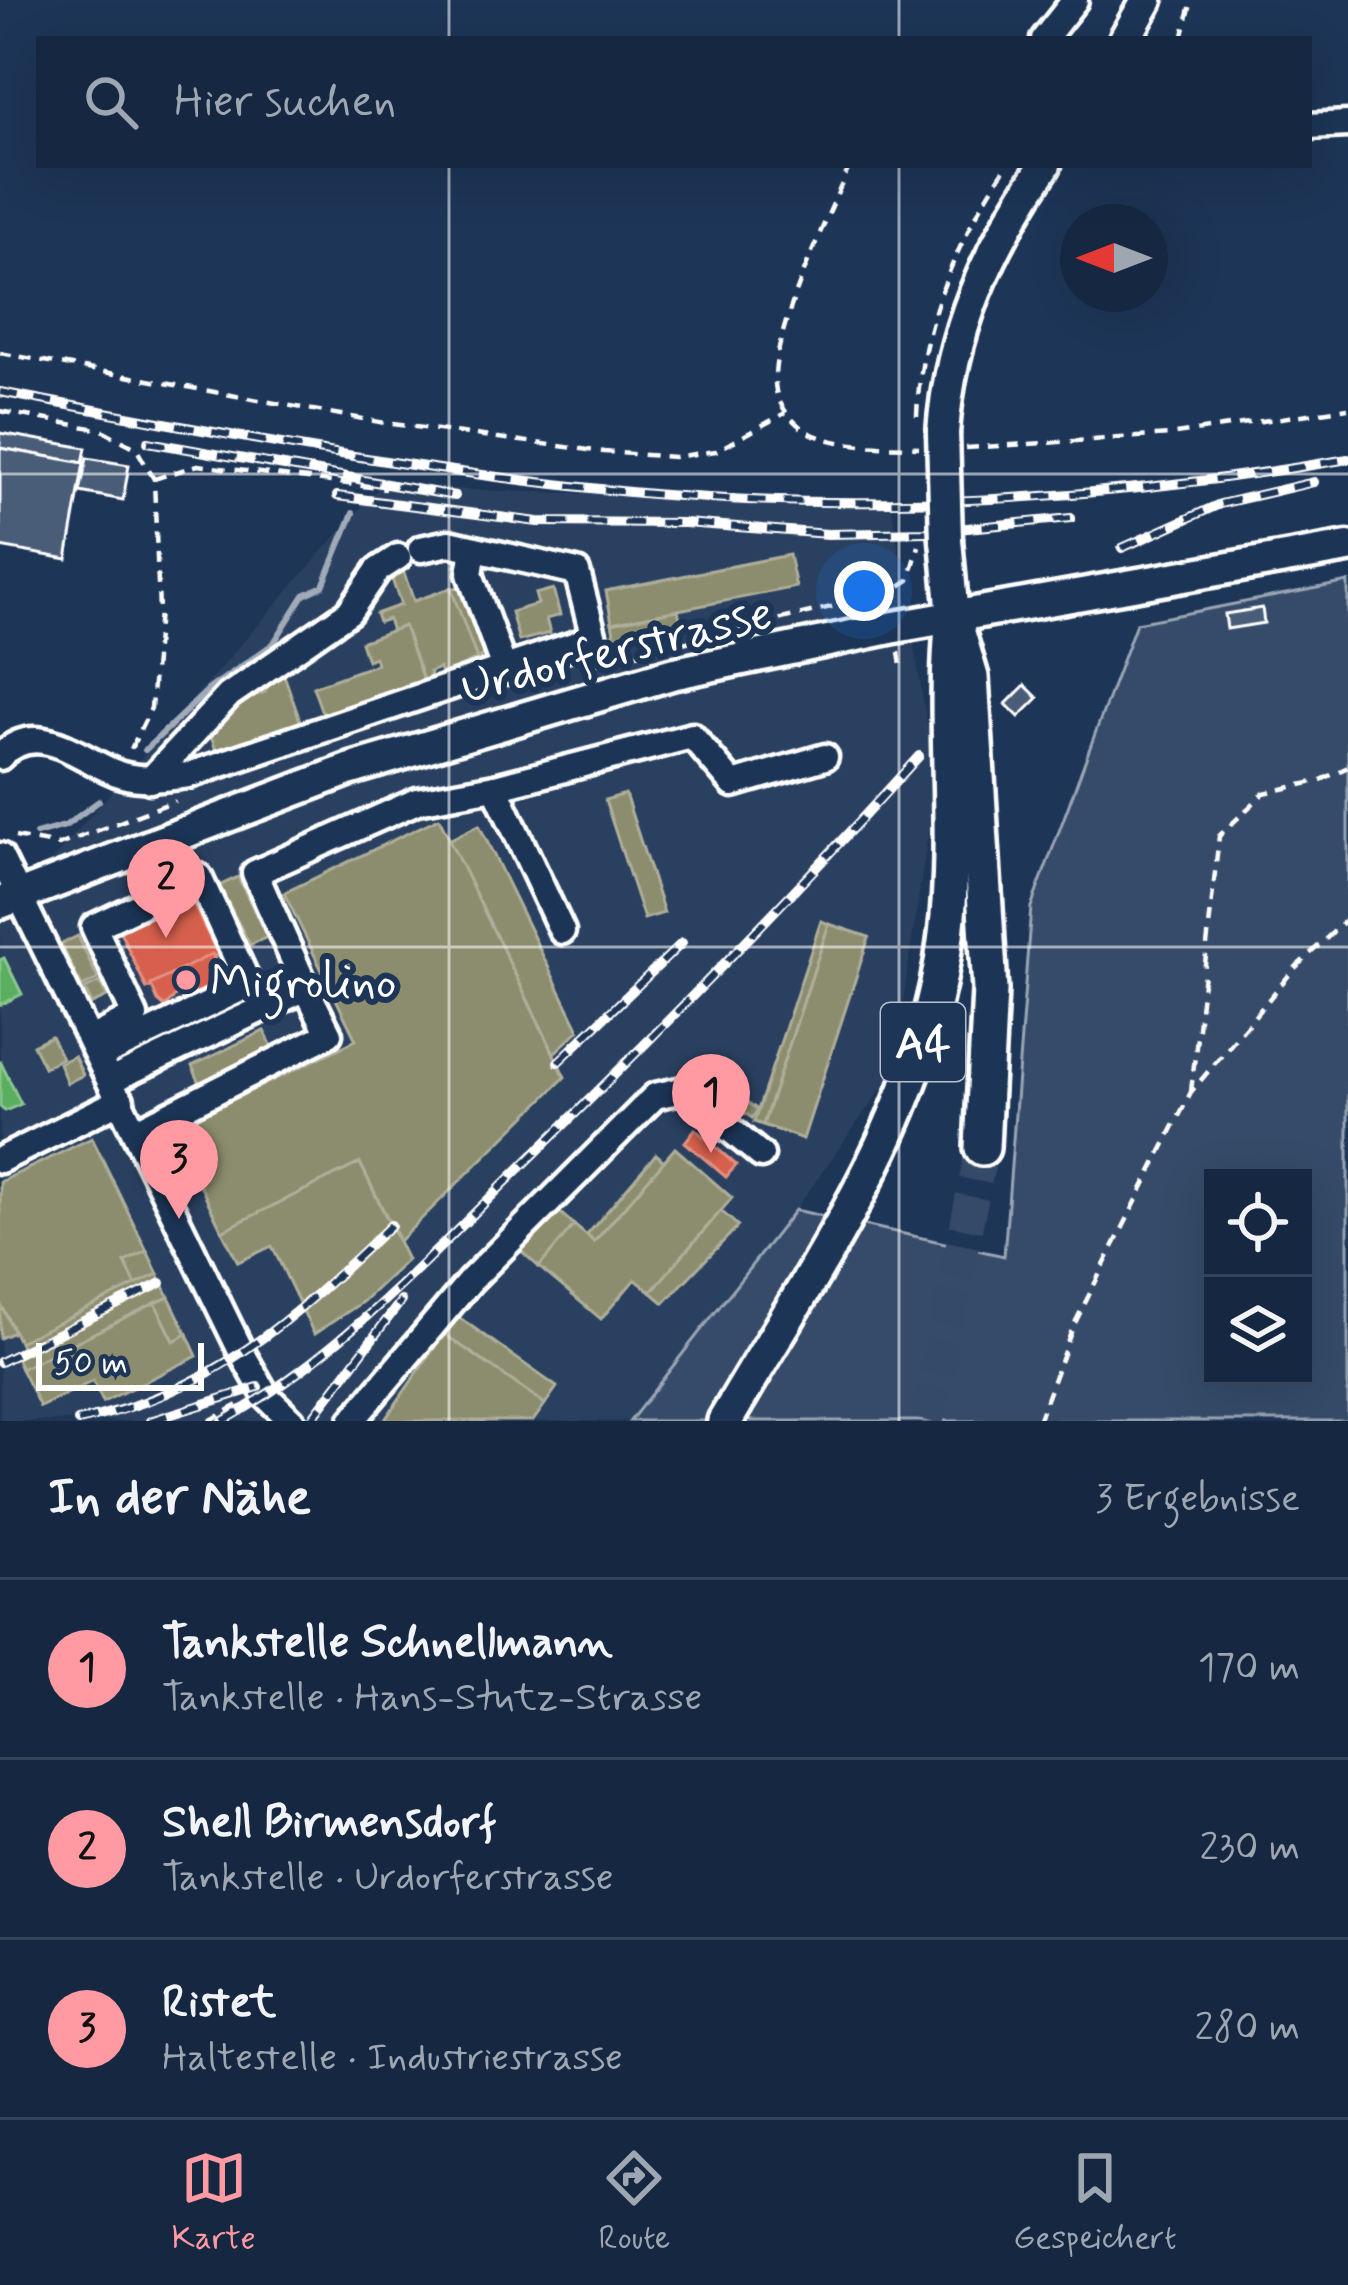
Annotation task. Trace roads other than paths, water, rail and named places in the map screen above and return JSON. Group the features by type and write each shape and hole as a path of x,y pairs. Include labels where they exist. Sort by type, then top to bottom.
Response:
{"highway":[{"name":"A4","path":"953,617 971,676 990,990 982,1148"},
{"name":"A4","path":"725,1421 875,1158 918,1060 935,998 951,884 946,678 953,617"}],"main road":[{"path":"1127,36 1147,0"},
{"path":"953,617 933,540 937,442 946,382 966,305 986,261 1043,168"},
{"name":"Urdorferstrasse","path":"9,899 269,798 530,713 671,674 953,617 1348,547"}],"street":[{"path":"1046,36 1075,0"},
{"path":"1312,126 1348,124"},
{"path":"0,758 10,746 40,740 68,746 118,774 150,780 190,775 593,638 577,572 449,543 410,553 378,570 349,612 229,695 150,780"},
{"path":"474,549 470,574 506,670"},
{"path":"136,1131 329,1034 255,873 417,801 495,787 692,736 733,784 825,757"},
{"path":"495,787 562,931"},
{"path":"0,856 9,899 96,1048 265,1394 292,1421"},
{"path":"199,877 250,985 96,1048 135,1016 94,927 199,877"},
{"path":"0,1160 116,1090 306,988"},
{"path":"352,1421 470,1281 655,1096 682,1090 760,1155"}],"waterway":[{"path":"145,750 209,689 273,644 304,595 323,586 353,513"},
{"path":"36,834 65,826 99,801"}],"tunnel":[{"path":"927,1421 982,1148"}],"railway":[{"path":"0,392 393,462 551,484 719,499 990,499 1170,485 1348,459"},
{"path":"148,442 455,496"},
{"path":"1122,548 1220,504 1314,482"},
{"path":"337,496 538,522 685,523 828,534 926,532 1071,518"},
{"path":"223,1421 305,1368 416,1271 723,965 919,756"},
{"path":"558,1062 682,943"},
{"path":"78,1421 127,1408 212,1371 285,1321 391,1225"},
{"path":"0,1362 161,1283"},
{"path":"310,1421 401,1301"},
{"path":"150,1421 258,1387"}],"place":[{"name":"Shell Birmensdorf","path":"166,938"},
{"name":"Migrolino","path":"186,980"},
{"name":"Tankstelle Schnellmann","path":"711,1153"},
{"name":"Ristet","path":"179,1219"}]}
